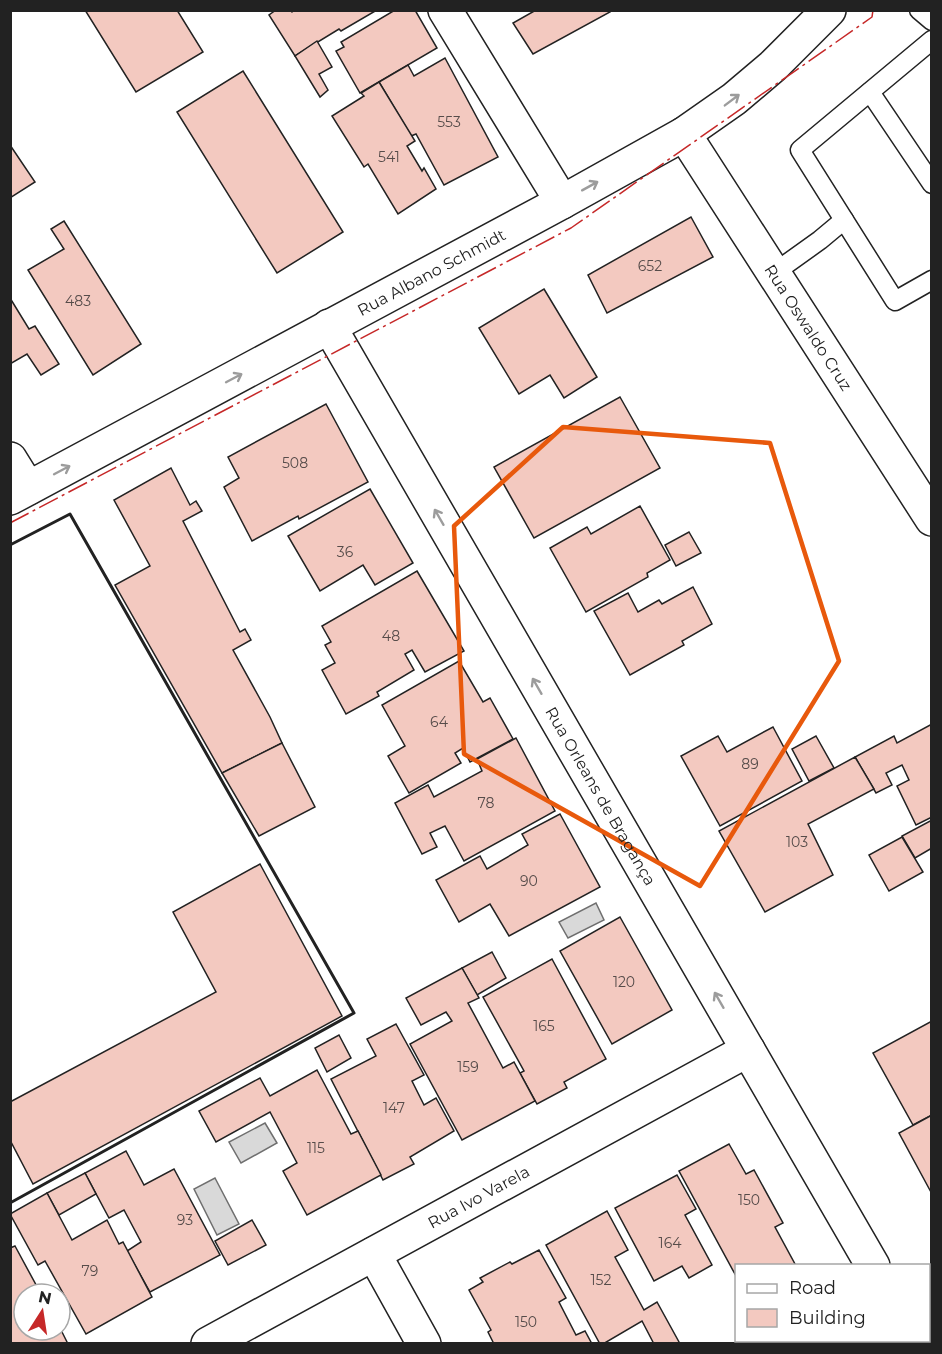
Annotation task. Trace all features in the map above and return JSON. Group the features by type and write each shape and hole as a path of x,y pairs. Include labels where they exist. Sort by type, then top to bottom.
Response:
{"street":[{"path":"445,10 562,202"},
{"name":"Rua Albano Schmidt","path":"19,493 684,135 734,99 773,66 829,10"},
{"name":"Rua Oswaldo Cruz","path":"684,135 932,519"},
{"name":"Rua Orleans de Bragança","path":"329,326 872,1264"},
{"path":"10,459 19,493"},
{"name":"Rua Ivo Varela","path":"208,1344 748,1050"},
{"path":"374,1254 424,1344"}],"lane":[{"path":"919,10 932,21"},
{"path":"932,40 800,150 895,301 932,280"},
{"path":"870,92 932,184"},
{"path":"774,273 844,220"}],"highlighted area":[{"path":"563,427 770,443 839,661 700,886 464,754 454,526"}],"shaded area":[{"path":"596,903 604,920 568,938 559,922"},
{"path":"265,1123 277,1143 241,1163 229,1142"},
{"path":"215,1178 239,1224 217,1235 194,1189"}],"building":[{"path":"85,10 177,10 203,52 136,92"},
{"path":"276,10 291,10 292,12 295,10 377,10 341,31 339,29 295,56 269,15"},
{"path":"395,10 415,10 437,48 360,93 336,51 344,47 341,42"},
{"path":"536,10 609,10 610,12 533,54 513,23"},
{"path":"317,41 332,67 319,74 328,90 320,97 295,56"},
{"path":"445,58 498,157 444,185 416,134 411,136 379,82 408,65 414,76"},
{"path":"243,71 343,232 277,273 177,112"},
{"path":"379,82 415,141 407,146 436,189 398,214 368,164 364,167 332,116 364,96 361,93"},
{"path":"10,145 35,182 10,198"},
{"path":"691,217 713,257 607,313 588,275"},
{"path":"64,221 141,344 93,375 28,270 64,249 51,229"},
{"path":"544,289 597,377 564,398 550,375 519,394 479,328"},
{"path":"10,298 29,329 35,326 59,364 41,375 27,354 10,364"},
{"path":"620,397 660,468 534,538 494,467"},
{"path":"326,404 368,482 252,541 224,487 239,478 228,457"},
{"path":"171,468 190,505 196,501 202,511 183,521 240,632 245,629 251,640 233,650 282,743 222,773 115,585 150,566 114,500"},
{"path":"370,489 413,563 375,585 363,565 320,591 288,536"},
{"path":"640,506 670,560 647,573 648,577 586,612 550,548 587,527 591,534"},
{"path":"689,532 701,553 676,566 665,545"},
{"path":"417,571 464,651 425,672 412,650 405,654 414,670 377,692 379,696 346,714 322,670 335,663 325,645 331,642 322,626"},
{"path":"693,587 712,624 682,641 684,645 630,675 594,611 628,593 638,612 659,600 662,604"},
{"path":"459,661 483,702 490,698 513,739 470,762 463,748 455,753 461,763 409,793 388,756 405,746 382,705"},
{"path":"932,724 932,817 916,825 897,786 909,780 902,765 886,773 892,785 876,793 855,757 894,736 897,743"},
{"path":"773,727 802,781 720,826 681,756 718,736 727,752"},
{"path":"816,736 834,768 809,781 792,749"},
{"path":"516,738 555,811 464,861 445,826 430,833 437,847 422,854 395,803 428,785 434,797 482,771 477,759"},
{"path":"282,743 315,807 259,836 222,773"},
{"path":"855,757 874,789 808,824 833,875 765,912 719,831"},
{"path":"560,814 600,887 509,936 490,904 459,922 436,880 480,856 487,869 528,845 522,834"},
{"path":"932,820 932,848 915,858 902,836"},
{"path":"902,837 923,872 889,891 869,855"},
{"path":"260,864 342,1016 33,1184 10,1140 10,1102 216,992 173,912"},
{"path":"620,917 672,1010 612,1044 560,951"},
{"path":"492,952 506,978 477,995 462,968"},
{"path":"552,959 606,1059 564,1082 567,1088 537,1104 520,1073 524,1071 483,997"},
{"path":"462,968 479,998 468,1003 503,1068 514,1062 535,1101 462,1140 410,1044 452,1021 446,1012 421,1025 406,998"},
{"path":"932,1021 932,1115 913,1125 873,1053"},
{"path":"396,1024 424,1075 412,1081 424,1105 436,1098 454,1131 410,1157 414,1164 383,1180 331,1079 376,1056 367,1039"},
{"path":"339,1035 351,1058 327,1072 315,1048"},
{"path":"317,1070 351,1134 358,1131 381,1175 307,1215 283,1171 297,1163 270,1112 216,1142 199,1111 260,1078 270,1096"},
{"path":"932,1115 932,1194 899,1133"},
{"path":"729,1144 746,1174 754,1170 783,1223 775,1227 795,1264 735,1264 735,1274 679,1171"},
{"path":"126,1151 144,1185 174,1169 220,1255 150,1292 127,1251 141,1242 124,1210 109,1218 85,1173"},
{"path":"85,1173 96,1194 59,1215 47,1193"},
{"path":"677,1175 696,1209 685,1215 712,1265 689,1278 682,1266 654,1281 615,1208"},
{"path":"47,1193 72,1240 107,1220 119,1244 123,1242 152,1297 86,1334 72,1309 72,1282 57,1282 45,1261 38,1265 10,1214"},
{"path":"607,1211 628,1250 615,1257 644,1310 657,1302 679,1342 676,1344 654,1344 642,1321 600,1344 546,1245"},
{"path":"252,1220 266,1245 228,1265 215,1241"},
{"path":"15,1246 34,1282 12,1282 12,1342 67,1342 68,1344 10,1344 10,1248"},
{"path":"539,1250 566,1298 559,1302 576,1335 585,1331 592,1344 494,1344 488,1332 491,1330 469,1290 483,1282 480,1278"},
{"path":"754,1342 841,1342 838,1344 753,1344"}],"wall":[{"path":"10,545 70,514 354,1013 10,1203"}],"power":[{"path":"10,523 571,228 872,17 873,10"}]}
